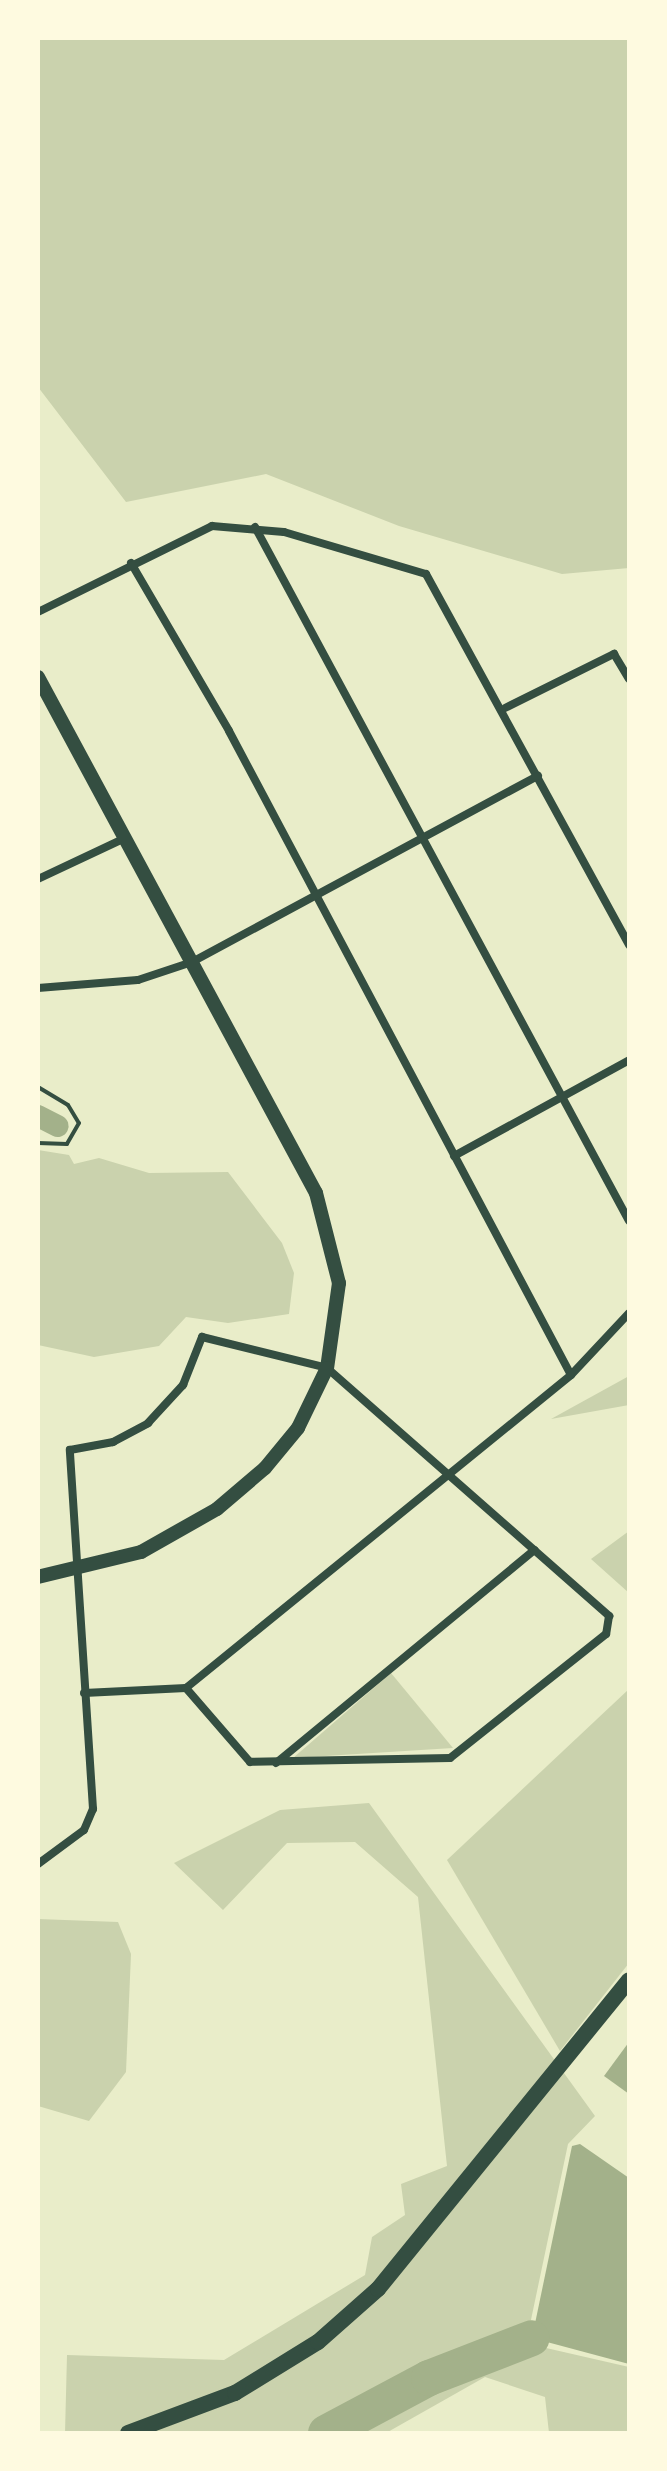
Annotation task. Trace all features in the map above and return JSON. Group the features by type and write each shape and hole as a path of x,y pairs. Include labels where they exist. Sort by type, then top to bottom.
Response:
{"main road":[{"path":"128,2433 235,2393 318,2342 378,2289 629,1980"}],"street":[{"path":"38,612 131,563 212,526 255,527 426,574 505,708 629,945"},
{"path":"255,527 427,836 629,1221"},
{"path":"131,563 229,731 313,898 571,1375"},
{"path":"505,708 614,654 629,679"},
{"path":"38,677 316,1193 331,1235 339,1321 327,1368 298,1428 217,1509 141,1552 79,1572 38,1577"},
{"path":"38,988 138,980 192,962 538,776"},
{"path":"38,879 125,838"},
{"path":"454,1156 564,1092 629,1060"},
{"path":"84,1693 186,1688 571,1375 629,1313"},
{"path":"38,1864 92,1819 70,1450 113,1442 148,1423 183,1385 202,1337 327,1368 609,1616 606,1634 450,1758 250,1762 186,1688"},
{"path":"276,1763 534,1550"}],"path":[{"path":"38,1087 68,1105 79,1123 67,1144 38,1143"}],"shaded area":[{"path":"38,38 629,38 629,568 562,574 399,526 266,474 126,502 38,387"},
{"path":"38,1150 69,1155 74,1164 99,1158 149,1173 228,1172 282,1243 294,1273 289,1314 228,1323 186,1317 159,1346 94,1357 38,1345"},
{"path":"629,1376 629,1405 551,1419"},
{"path":"629,1531 629,1593 591,1559"},
{"path":"391,1673 453,1748 293,1758"},
{"path":"629,1689 629,1963 560,2051 447,1860"},
{"path":"369,1803 595,2116 568,2144 528,2334 533,2345 629,2367 629,2433 549,2433 545,2397 485,2377 386,2433 65,2433 67,2355 224,2360 365,2275 372,2237 405,2215 401,2184 447,2166 418,1897 355,1842 287,1843 223,1910 174,1863 280,1810"},
{"path":"38,1919 118,1922 131,1954 126,2072 89,2121 38,2106"},
{"path":"629,2042 629,2094 604,2076"},
{"path":"580,2144 629,2178 629,2364 532,2338 572,2146"}],"waterway":[{"path":"38,1116 58,1126"},
{"path":"326,2433 429,2378 532,2338"}]}
